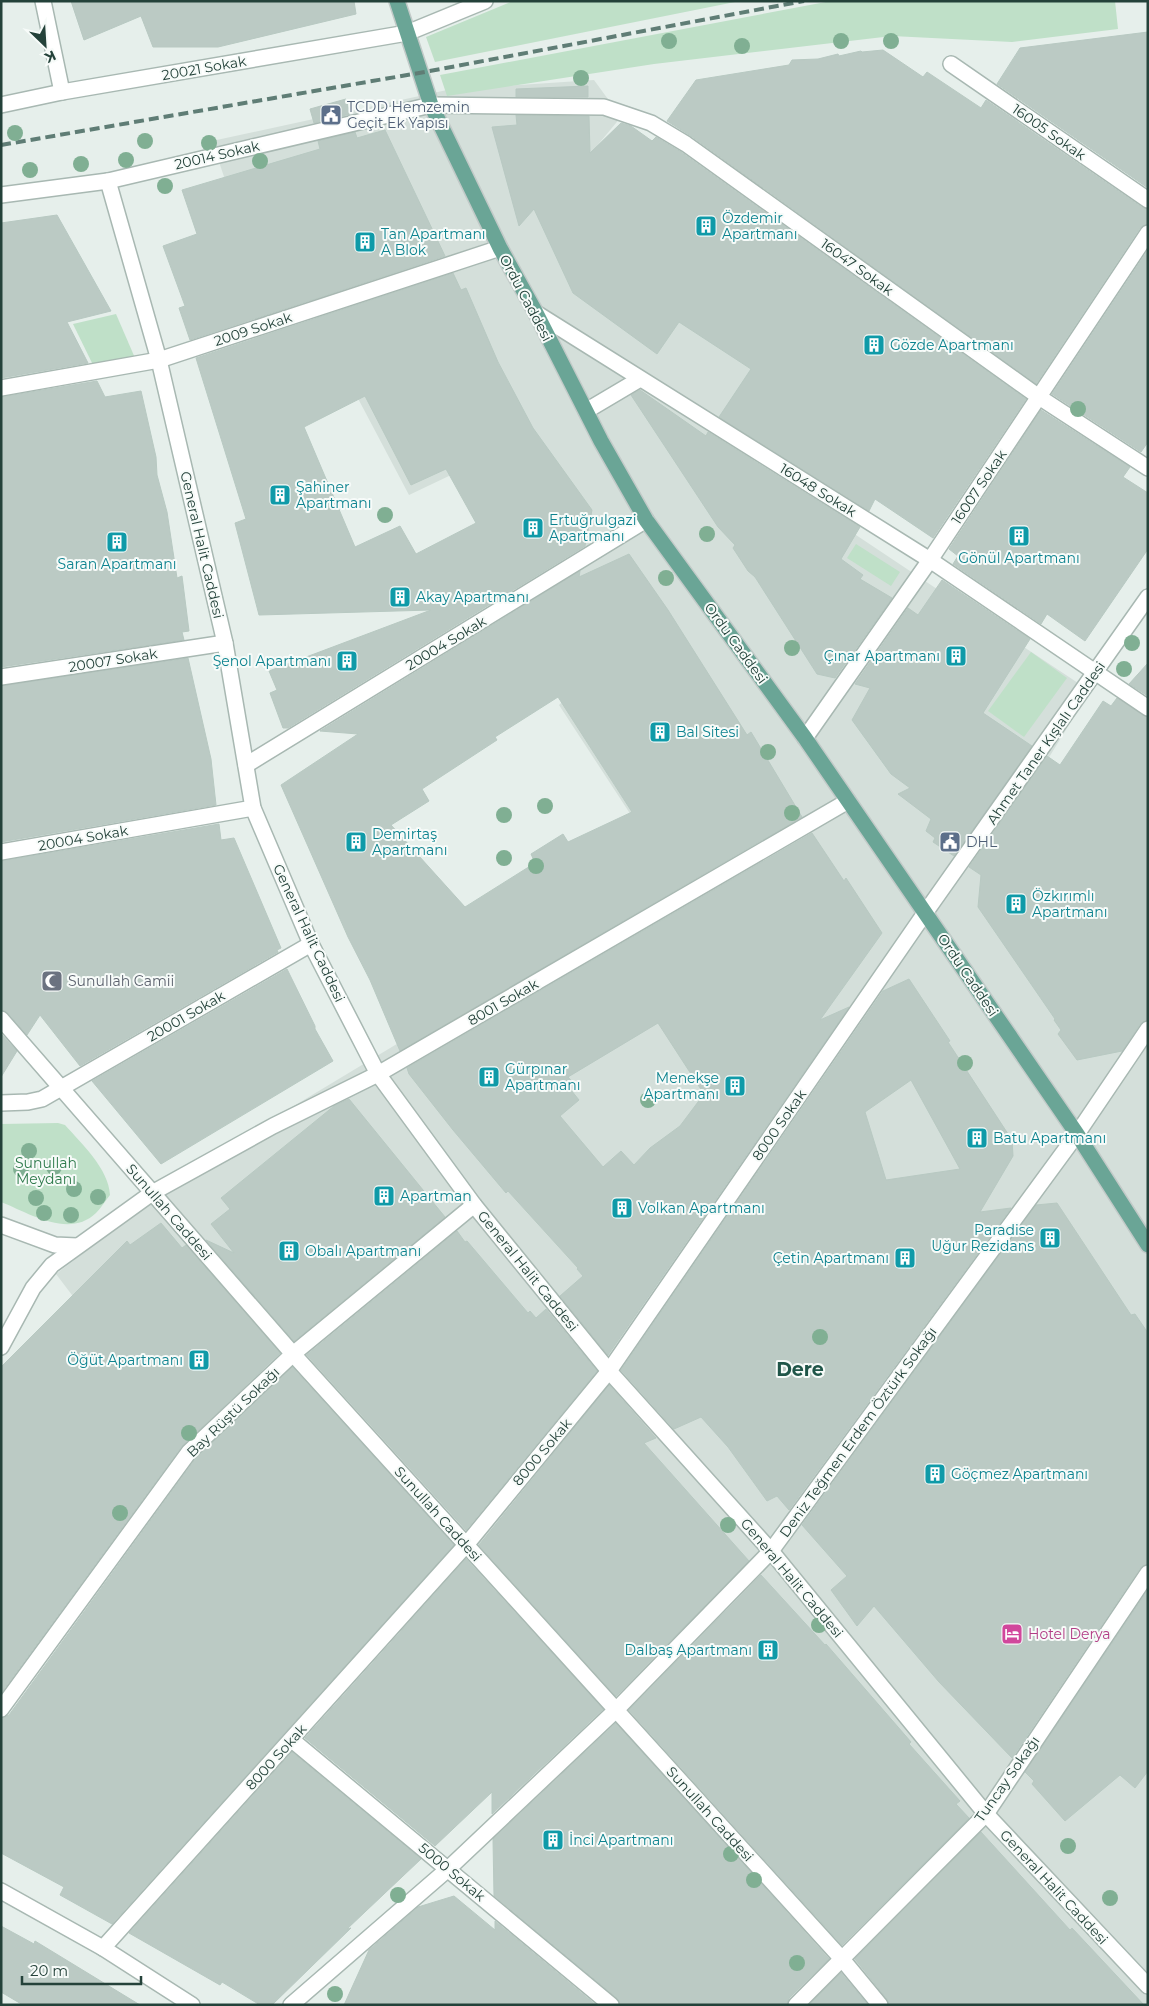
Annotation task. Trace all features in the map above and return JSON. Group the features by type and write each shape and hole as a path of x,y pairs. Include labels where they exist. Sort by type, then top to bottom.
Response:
{"main road":[{"name":"Ordu Caddesi","path":"397,1 431,105 500,248 646,520 805,738 1077,1134 1148,1245"}],"street":[{"path":"43,1 62,92"},
{"name":"20021 Sokak","path":"1,105 62,92 407,33 485,1"},
{"name":"16005 Sokak","path":"951,64 1148,200"},
{"name":"20014 Sokak","path":"1,195 108,181 431,105"},
{"name":"16047 Sokak","path":"431,105 604,107 651,122 686,144 1039,396 1148,468"},
{"name":"General Halit Caddesi","path":"108,181 159,360 225,643 253,808 311,944 378,1074 474,1205 609,1371 771,1551 986,1814 1148,1986"},
{"name":"16007 Sokak","path":"805,738 930,560 1148,233"},
{"name":"2009 Sokak","path":"1,388 159,360 500,248"},
{"name":"16048 Sokak","path":"536,314 930,560 1148,708"},
{"path":"586,411 640,379"},
{"name":"20004 Sokak","path":"246,765 646,520"},
{"name":"Ahmet Taner Kışlalı Caddesi","path":"925,913 1148,597"},
{"name":"20007 Sokak","path":"1,677 225,643"},
{"name":"8001 Sokak","path":"1,1347 33,1288 52,1265 152,1193 273,1126 378,1074 848,801"},
{"name":"20004 Sokak","path":"1,852 253,808"},
{"name":"8000 Sokak","path":"103,1948 466,1545 609,1371 925,913"},
{"name":"20001 Sokak","path":"1,1103 35,1101 60,1089 311,944"},
{"name":"Sunullah Caddesi","path":"1,1020 293,1354 842,1959 880,2005"},
{"name":"Deniz Teğmen Erdem Öztürk Sokağı","path":"291,2005 448,1868 616,1710 771,1551 1077,1134 1148,1028"},
{"name":"Bay Rüştü Sokağı","path":"1,1709 189,1452 293,1354 474,1205"},
{"path":"1,1225 55,1245 77,1246"},
{"name":"Tuncay Sokağı","path":"796,2005 986,1814 1148,1573"},
{"name":"5000 Sokak","path":"292,1740 611,2005"},
{"path":"1,1891 103,1948 192,2005"}],"shaded area":[{"path":"594,80 621,117 576,171 812,363 751,465 1090,691 1009,822 1148,972 1148,2005 770,2005 559,1771 393,1622 205,1448 176,1432 56,1274 206,1159 679,877 629,812 559,705 583,683 537,603 510,586 451,475 409,495 316,319 282,231 247,245 212,141 447,90"}],"green space":[{"path":"513,1 740,1 435,62 426,37"},
{"path":"831,1 1115,1 1118,29 1012,42 892,36 654,64 447,96 440,75"},
{"path":"116,314 135,358 94,367 73,324"},
{"path":"856,544 900,572 891,586 847,558"},
{"path":"1031,652 1067,678 1024,737 988,711"},
{"name":"Sunullah Meydanı","path":"58,1123 65,1125 100,1166 110,1195 96,1213 74,1224 61,1224 49,1221 1,1202 1,1124"}],"building":[{"path":"71,1 354,1 356,14 218,47 153,47 141,16 84,40"},
{"path":"1148,32 1148,188 997,84 1020,48"},
{"path":"883,50 923,77 927,72 981,108 986,100 1143,208 1148,209 1148,224 1140,228 1036,384 691,136 667,121 696,80 789,65 792,60 818,59 838,54 839,56 861,51"},
{"path":"588,86 588,97 516,97 516,89"},
{"name":"TCDD Hemzemin Geçit Ek Yapısı","path":"346,99 350,114 314,123 310,109"},
{"path":"516,115 589,116 590,153 621,123 631,126 652,141 656,137 681,152 1026,399 933,538 875,499 869,511 719,417 751,369 679,322 657,354 573,293 534,209 519,226 492,127 517,125"},
{"path":"385,130 445,256 190,340 179,308 185,306 163,246 197,234 182,190 320,149 318,141 355,132 357,138"},
{"path":"57,215 111,311 67,322 88,363 1,378 1,223"},
{"path":"1148,250 1148,442 1141,452 1052,394"},
{"path":"453,273 461,290 466,288 498,362 533,428 592,510 585,546 288,728 283,728 270,693 277,690 269,671 431,610 259,615 235,523 246,519 196,358","holes":["365,396 411,485 446,469 476,523 416,554 400,526 355,547 304,427"]},
{"path":"97,381 105,397 141,391 156,457 157,475 167,512 177,578 182,576 189,631 182,632 184,640 1,667 1,397"},
{"path":"640,390 706,436 708,432 860,527 841,559 863,575 860,579 892,598 835,678 817,674 755,577 748,571 733,548 735,545 718,527 631,395"},
{"path":"1041,410 1130,467 1123,477 1148,493 1148,549 1085,641 1047,614 1041,624 953,564 958,556 949,549"},
{"path":"629,554 668,610 747,735 751,732 802,817 400,1051 370,980 348,937 281,785 358,734 320,731 580,571 579,577","holes":["558,697 632,812 568,842 563,834 531,854 535,863 465,907 391,825 429,801 422,789 497,740 495,737"]},
{"path":"942,580 1030,639 983,713 1032,746 954,856 933,842 935,838 926,831 931,819 898,794 910,788 891,774 852,720 870,688 855,684 908,608 918,615"},
{"path":"188,658 211,759 216,805 1,842 1,686"},
{"path":"1148,663 1148,696 1129,684"},
{"path":"1117,698 1148,717 1148,1020 1140,1024 1122,1051 1077,1060 1058,1034 1061,1030 1055,1019 978,907 981,875 969,867 1047,756 1060,765 1103,701 1111,706"},
{"path":"219,824 221,840 234,838 281,948 277,950 278,952 80,1066 40,1015 27,1035 8,1013 1,1010 1,861"},
{"path":"812,833 844,881 846,878 882,933 820,1020 849,1007 608,1355 560,1296 583,1276 578,1268 508,1191 506,1193 453,1130 409,1074 407,1068","holes":["658,1023 704,1094 680,1126 650,1148 634,1165 621,1151 603,1167 560,1116 579,1100 571,1090 576,1086 568,1077"]},
{"path":"287,969 315,1029 333,1061 161,1164 92,1081"},
{"path":"909,979 1012,1140 1013,1156 980,1212 1011,1208 789,1510 777,1496 767,1501 728,1447 701,1417 674,1429 621,1370 883,991","holes":["911,1080 960,1169 886,1180 865,1112"]},
{"path":"1,1034 17,1051 1,1077"},
{"path":"349,1099 445,1217 294,1341 206,1240 234,1253 211,1224 230,1209 221,1198 334,1106"},
{"path":"1057,1203 1131,1315 1135,1314 1148,1333 1148,1564 1140,1568 1012,1758 939,1682 874,1606 857,1626 831,1590 847,1576 802,1525 1036,1205"},
{"path":"161,1223 182,1248 186,1245 280,1353 182,1446 1,1693 1,1367 127,1241 130,1245"},
{"path":"457,1231 528,1313 530,1311 536,1318 546,1309 597,1371 466,1530 307,1355"},
{"path":"292,1367 454,1545 112,1924 60,1895 64,1887 1,1853 1,1718 9,1715 196,1458"},
{"path":"609,1385 656,1438 644,1443 749,1561 616,1696 479,1545"},
{"path":"466,1559 603,1709 492,1814 492,1792 435,1846 305,1738"},
{"path":"761,1575 826,1644 911,1742 909,1744 960,1801 956,1804 969,1818 842,1945 629,1710"},
{"path":"1148,1590 1148,1771 1135,1788 1120,1775 1065,1821 1032,1784 1034,1781 1025,1772"},
{"path":"616,1723 829,1959 789,1998 787,2005 620,2005 617,1998 494,1896 493,1839"},
{"path":"292,1752 421,1859 347,1929 351,1928 272,2005 260,2005 222,1982 220,1985 129,1933"},
{"path":"981,1832 1070,1930 1072,1928 1144,2005 889,2005 887,1999 855,1959"},
{"path":"454,1896 495,1930 495,1921 596,2005 344,2005 369,1950 418,1907"},
{"path":"1,1926 34,1944 35,1941 140,2005 23,2005 1,1992"},
{"path":"841,1973 868,2005 809,2005"}],"railway":[{"path":"1,145 419,73 804,1"}],"place":[{"name":"TCDD Hemzemin Geçit Ek Yapısı","path":"331,115"},
{"name":"Özdemir Apartmanı","path":"706,226"},
{"name":"Tan Apartmanı A Blok","path":"365,242"},
{"name":"Gözde Apartmanı","path":"874,345"},
{"name":"Şahiner Apartmanı","path":"280,495"},
{"name":"Ertuğrulgazi Apartmanı","path":"533,528"},
{"name":"Gönül Apartmanı","path":"1019,536"},
{"name":"Saran Apartmanı","path":"117,542"},
{"name":"Akay Apartmanı","path":"400,597"},
{"name":"Çınar Apartmanı","path":"956,656"},
{"name":"Şenol Apartmanı","path":"347,661"},
{"name":"Bal Sitesi","path":"660,732"},
{"name":"Demirtaş Apartmanı","path":"356,842"},
{"name":"DHL","path":"950,842"},
{"name":"Özkırımlı Apartmanı","path":"1016,904"},
{"name":"Sunullah Camii","path":"52,981"},
{"name":"Gürpınar Apartmanı","path":"489,1077"},
{"name":"Menekşe Apartmanı","path":"735,1086"},
{"name":"Batu Apartmanı","path":"977,1138"},
{"name":"Apartman","path":"384,1196"},
{"name":"Volkan Apartmanı","path":"622,1208"},
{"name":"Paradise Uğur Rezidans","path":"1050,1238"},
{"name":"Obalı Apartmanı","path":"289,1251"},
{"name":"Çetin Apartmanı","path":"905,1258"},
{"name":"Öğüt Apartmanı","path":"199,1360"},
{"name":"Göçmez Apartmanı","path":"935,1474"},
{"name":"Hotel Derya","path":"1012,1634"},
{"name":"Dalbaş Apartmanı","path":"768,1650"},
{"name":"İnci Apartmanı","path":"553,1840"}],"district":[{"name":"Dere","path":"800,1369"}]}
